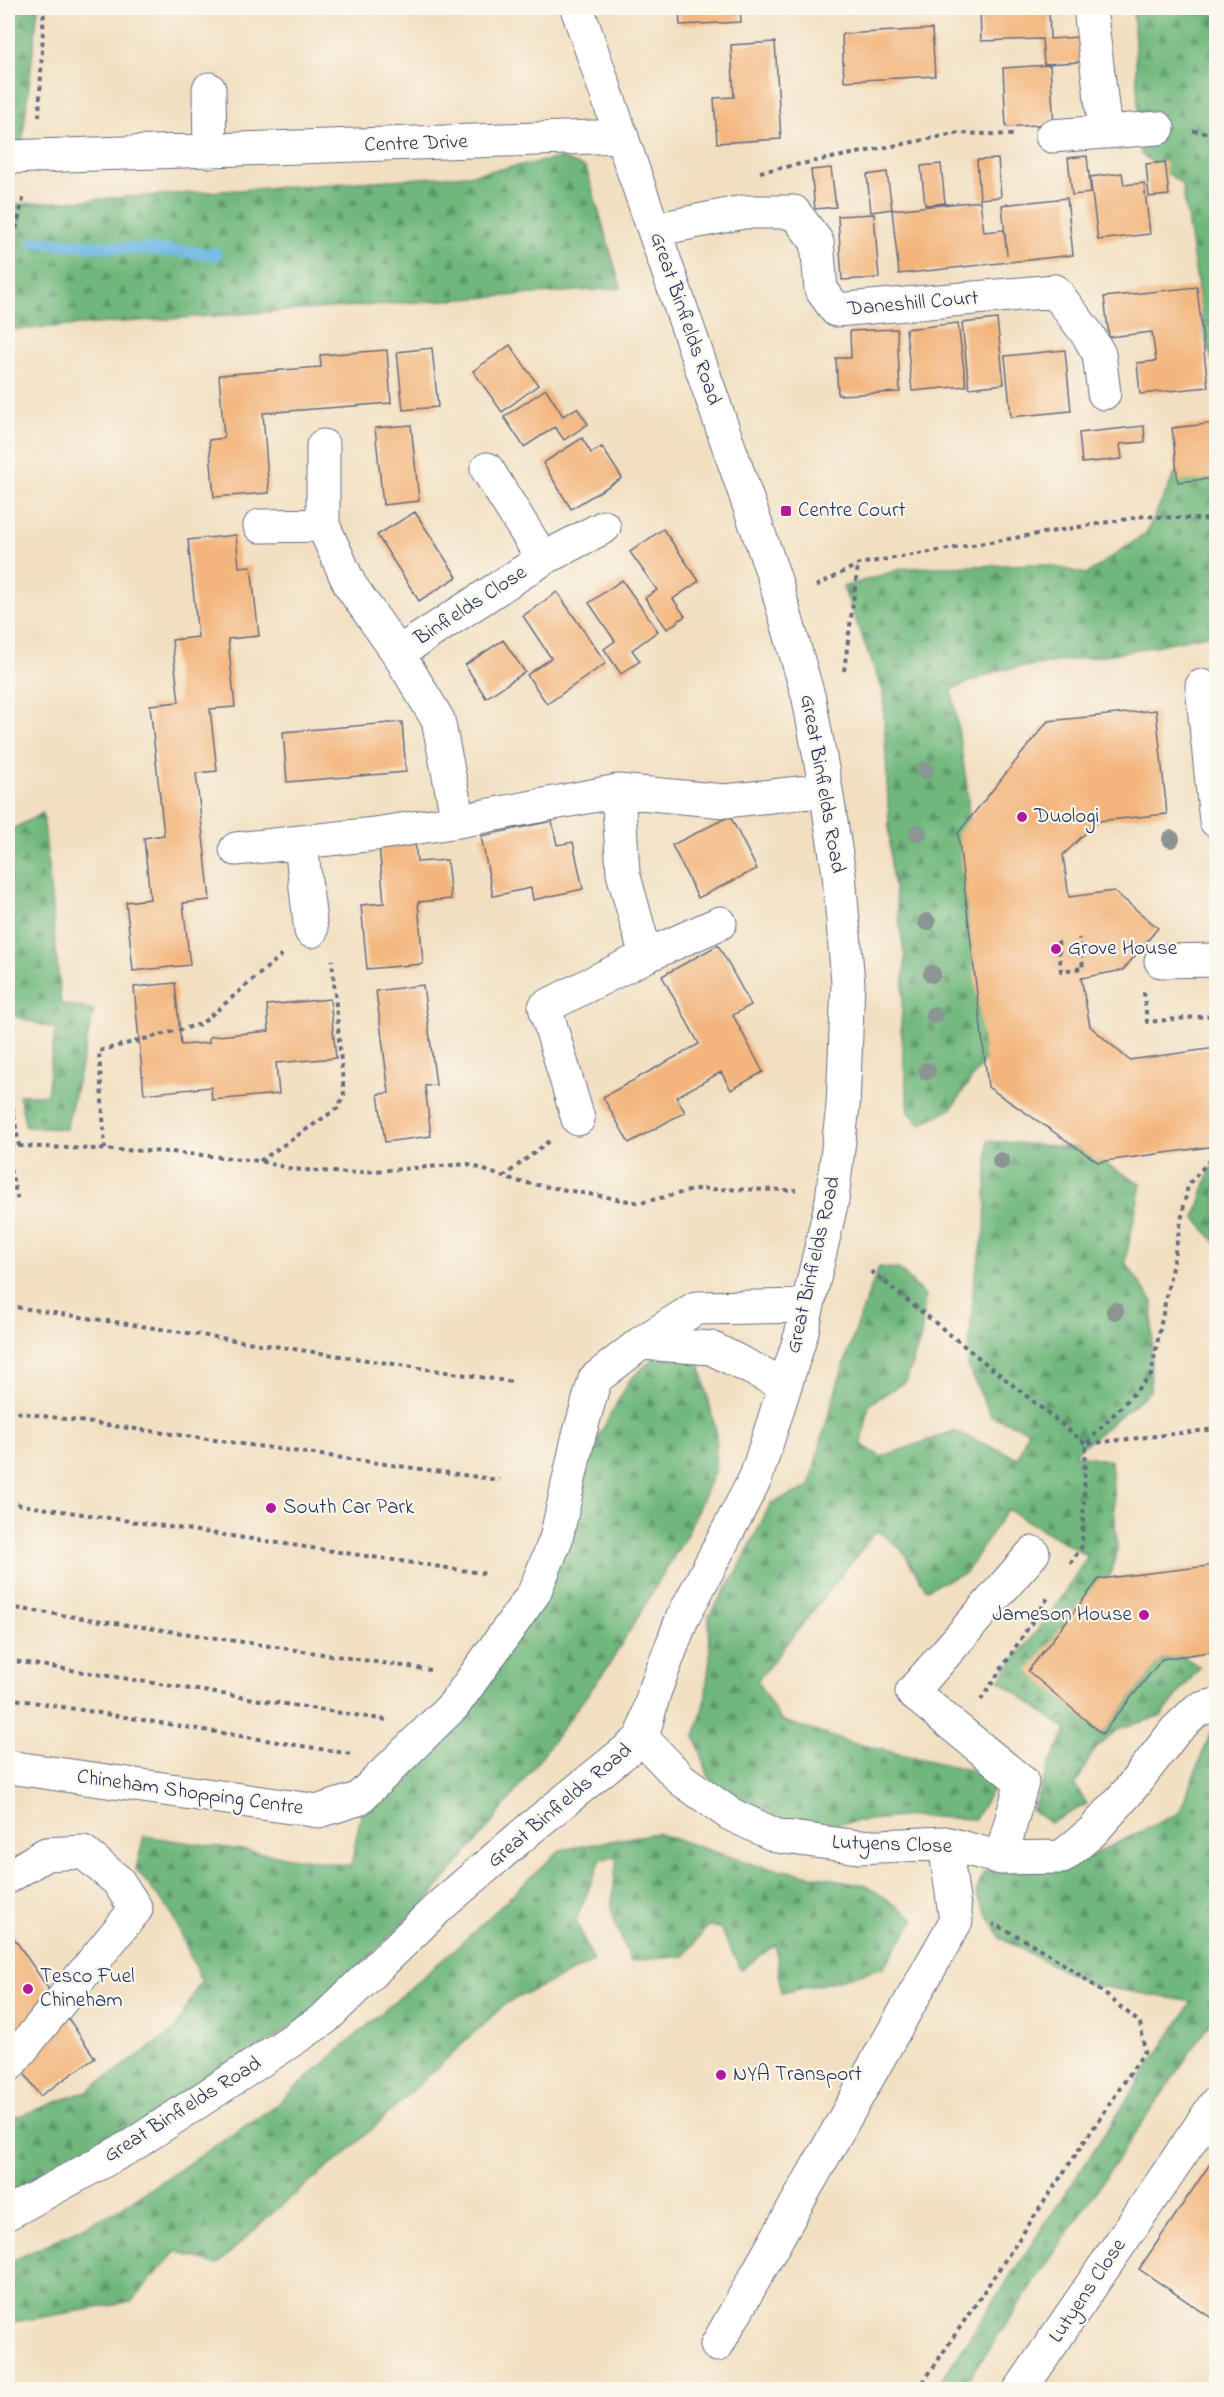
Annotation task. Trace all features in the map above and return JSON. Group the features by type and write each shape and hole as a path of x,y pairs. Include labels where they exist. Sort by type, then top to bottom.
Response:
{"street":[{"name":"Great Binfields Road","path":"8,2213 131,2146 324,2019 440,1906 642,1738 654,1693 682,1619 756,1477 807,1306 832,1200 843,1106 848,983 839,874 826,790 809,699 775,580 577,8"},
{"path":"1090,8 1105,131"},
{"path":"209,89 210,152"},
{"path":"1052,136 1158,128"},
{"name":"Centre Drive","path":"22,157 622,136"},
{"name":"Daneshill Court","path":"654,230 743,212 794,212 817,242 821,289 836,310 1055,291 1088,335 1099,354 1104,393"},
{"name":"Binfields Close","path":"323,446 323,525 350,585 399,653 438,720 458,821"},
{"name":"Binfields Close","path":"487,469 543,559"},
{"path":"260,526 323,525"},
{"name":"Binfields Close","path":"399,653 543,559 604,526"},
{"path":"1202,686 1216,821"},
{"path":"236,849 301,844 458,821 618,791 725,801 826,790"},
{"path":"618,791 623,873 646,956"},
{"path":"301,844 321,942"},
{"path":"578,1119 544,1007 646,956 720,923"},
{"path":"1161,961 1216,960"},
{"name":"Chineham Shopping Centre","path":"8,1767 319,1811 358,1799 454,1706 534,1593 556,1539 578,1439 596,1379 641,1343 696,1308 807,1306"},
{"path":"641,1343 711,1348 785,1385"},
{"path":"1001,1858 1022,1782 912,1692 1033,1553"},
{"name":"Lutyens Close","path":"642,1738 682,1780 730,1814 777,1836 858,1847 945,1843 1001,1858 1062,1857 1092,1832 1127,1793 1175,1731 1197,1710 1216,1705"},
{"path":"717,2345 956,1921 945,1843"},
{"path":"8,1878 46,1854 83,1852 118,1881 136,1909 8,2066"},
{"name":"Lutyens Close","path":"1020,2390 1216,2103"}],"path":[{"path":"759,172 958,133 1052,136"},
{"path":"815,586 859,564 1145,516 1216,520"},
{"path":"844,671 859,564"},
{"path":"1058,941 1061,971 1083,968 1079,938"},
{"path":"105,1149 99,1051 201,1024 321,942 344,1095 338,1108 278,1151 259,1161"},
{"path":"8,1080 19,1146"},
{"path":"503,1177 578,1119"},
{"path":"8,1147 171,1152 259,1161 292,1169 348,1173 468,1164 515,1181 640,1203 697,1189 800,1190"},
{"path":"8,1160 18,1201"},
{"path":"1086,1444 1151,1375 1188,1185 1209,1161 1216,1160"},
{"path":"871,1271 1086,1444 1216,1429"},
{"path":"8,1306 513,1383"},
{"path":"8,1411 499,1480"},
{"path":"8,1503 488,1574"},
{"path":"8,1606 430,1670"},
{"path":"8,1660 396,1721"},
{"path":"8,1698 396,1762"},
{"path":"918,2390 1145,2051 1140,2023 1118,2004 1022,1937 983,1919"}],"green space":[{"path":"8,8 38,8 22,143 8,143"},
{"path":"1133,8 1165,8 1216,15 1216,373 1206,341 1182,184 1141,154"},
{"path":"561,158 586,168 621,288 8,330 21,212 8,264 8,205 468,175"},
{"path":"1177,470 1216,472 1216,633 1125,652 1000,670 952,689 967,787 985,1059 951,1109 920,1124 909,1112 901,1028 905,958 891,868 883,691 843,587 905,568 1041,564 1087,574 1146,533"},
{"path":"43,813 61,1004 94,1010 66,1129 26,1127 19,1095 47,1095 55,1029 8,1014 8,838 14,828"},
{"path":"988,1141 1077,1148 1141,1184 1125,1262 1153,1302 1150,1391 1074,1454 1111,1461 1117,1551 1107,1584 1029,1671 1102,1734 1162,1659 1182,1656 1200,1667 1161,1716 1120,1728 1094,1750 1075,1786 1087,1804 1050,1823 1032,1810 1051,1761 1067,1730 999,1680 1054,1609 1088,1556 1007,1509 965,1573 926,1589 902,1550 877,1530 757,1681 780,1720 848,1742 1000,1777 975,1819 910,1816 808,1826 744,1811 709,1777 695,1736 705,1701 710,1657 709,1616 736,1574 771,1503 810,1487 840,1376 879,1267 899,1269 925,1296 921,1337 906,1381 869,1404 862,1445 881,1457 954,1431 1018,1458 1028,1430 991,1416 968,1367 974,1281 985,1232"},
{"path":"1216,1166 1216,1243 1195,1218 1211,1168"},
{"path":"657,1355 698,1356 716,1432 715,1470 686,1536 609,1665 495,1819 431,1896 316,2011 115,2143 8,2197 8,2120 87,2091 174,2031 201,1981 173,1915 136,1869 144,1836 351,1866 361,1814 384,1793 406,1787 454,1705 565,1538 600,1434 629,1381"},
{"path":"1211,1732 1216,1734 1216,2014 962,2389 935,2390 1192,2002 1088,1984 1001,1938 976,1894 983,1873 1000,1869 1060,1871 1179,1813"},
{"path":"656,1833 755,1865 866,1885 915,1919 883,1967 781,1993 776,1944 741,1970 720,1928 707,1927 684,1956 630,1961 611,1911 617,1857 601,1859 576,1920 593,1962 506,2003 345,2154 278,2208 217,2265 176,2251 131,2302 8,2323 8,2263 115,2212 274,2107 464,1941 560,1850"}],"building":[{"path":"679,8 740,8 741,22 680,25"},
{"path":"980,8 1049,8 1050,39 1079,37 1080,62 1044,64 1042,39 981,41"},
{"path":"932,29 935,76 844,81 842,34"},
{"path":"775,42 781,139 717,143 714,98 734,97 731,45"},
{"path":"1050,65 1054,124 1006,127 1003,68"},
{"path":"1087,156 1091,193 1072,195 1068,158"},
{"path":"998,159 1001,197 980,199 977,160"},
{"path":"1165,162 1169,195 1149,197 1146,164"},
{"path":"941,164 945,203 925,205 921,166"},
{"path":"831,168 836,207 815,209 811,170"},
{"path":"887,172 892,209 871,212 867,175"},
{"path":"1122,173 1124,185 1144,183 1150,234 1098,240 1090,177"},
{"path":"1067,198 1073,255 899,274 892,210 980,201 984,232 1004,230 1007,255 1002,205"},
{"path":"874,214 879,278 842,280 838,216"},
{"path":"1197,287 1208,387 1140,394 1137,363 1156,361 1152,332 1109,337 1104,297"},
{"path":"997,319 1004,384 969,388 962,323"},
{"path":"958,323 966,386 912,391 906,329"},
{"path":"897,329 900,392 838,395 836,358 851,358 850,331"},
{"path":"510,345 538,385 502,412 473,371"},
{"path":"432,348 438,407 403,410 397,352"},
{"path":"387,350 391,403 263,413 269,493 214,497 209,440 224,438 219,375 321,367 320,355"},
{"path":"1065,350 1071,411 1011,417 1005,356"},
{"path":"546,389 563,416 577,408 588,424 564,440 555,427 524,447 504,417"},
{"path":"1216,423 1216,478 1178,482 1172,428"},
{"path":"411,425 419,501 383,505 375,428"},
{"path":"1144,426 1145,442 1120,444 1122,459 1082,463 1079,433"},
{"path":"582,438 591,453 602,447 622,478 571,509 543,463"},
{"path":"415,512 457,577 419,601 377,535"},
{"path":"663,529 699,581 673,599 685,616 667,629 645,598 657,590 630,552"},
{"path":"236,535 239,567 251,566 259,636 228,639 235,707 210,709 217,771 196,773 210,900 183,903 190,965 133,971 126,902 150,899 144,838 164,835 150,705 179,702 172,640 198,637 188,540"},
{"path":"622,580 658,631 632,650 640,661 621,674 604,649 615,641 589,603"},
{"path":"557,592 606,663 547,704 527,675 551,658 523,616"},
{"path":"503,640 525,672 486,698 465,665"},
{"name":"Grove House","path":"1156,710 1167,814 1098,821 1063,855 1069,897 1114,891 1158,928 1123,970 1081,978 1090,1026 1129,1060 1216,1048 1216,1146 1098,1162 988,1087 958,833 1048,721"},
{"path":"402,722 406,772 287,782 283,732"},
{"path":"730,816 757,869 698,898 672,845"},
{"path":"552,821 557,845 573,842 583,889 533,900 531,888 493,896 481,836"},
{"path":"415,841 417,862 447,860 451,899 418,902 423,964 367,969 361,905 384,903 379,844"},
{"path":"718,945 751,1005 733,1015 763,1072 731,1090 721,1072 676,1097 685,1112 629,1143 603,1097 699,1044 662,976"},
{"path":"175,983 181,1045 209,1043 209,1037 269,1031 267,1005 330,999 336,1058 276,1063 279,1094 212,1100 211,1087 144,1094 134,987"},
{"path":"423,985 436,1085 425,1086 431,1136 385,1142 378,1094 389,1093 376,991"},
{"name":"Jameson House","path":"1216,1565 1216,1651 1162,1659 1102,1734 1028,1671 1099,1579"},
{"name":"Tesco Fuel Chineham","path":"8,1929 95,2058 40,2096 8,2049"},
{"path":"1216,2155 1216,2321 1139,2269"}],"waterway":[{"path":"35,242 216,254"}],"place":[{"name":"Centre Court","path":"786,511"},
{"name":"Duologi","path":"1022,817"},
{"name":"Grove House","path":"1056,949"},
{"name":"South Car Park","path":"271,1508"},
{"name":"Jameson House","path":"1144,1615"},
{"name":"Tesco Fuel Chineham","path":"28,1989"},
{"name":"NYA Transport","path":"721,2075"}]}
